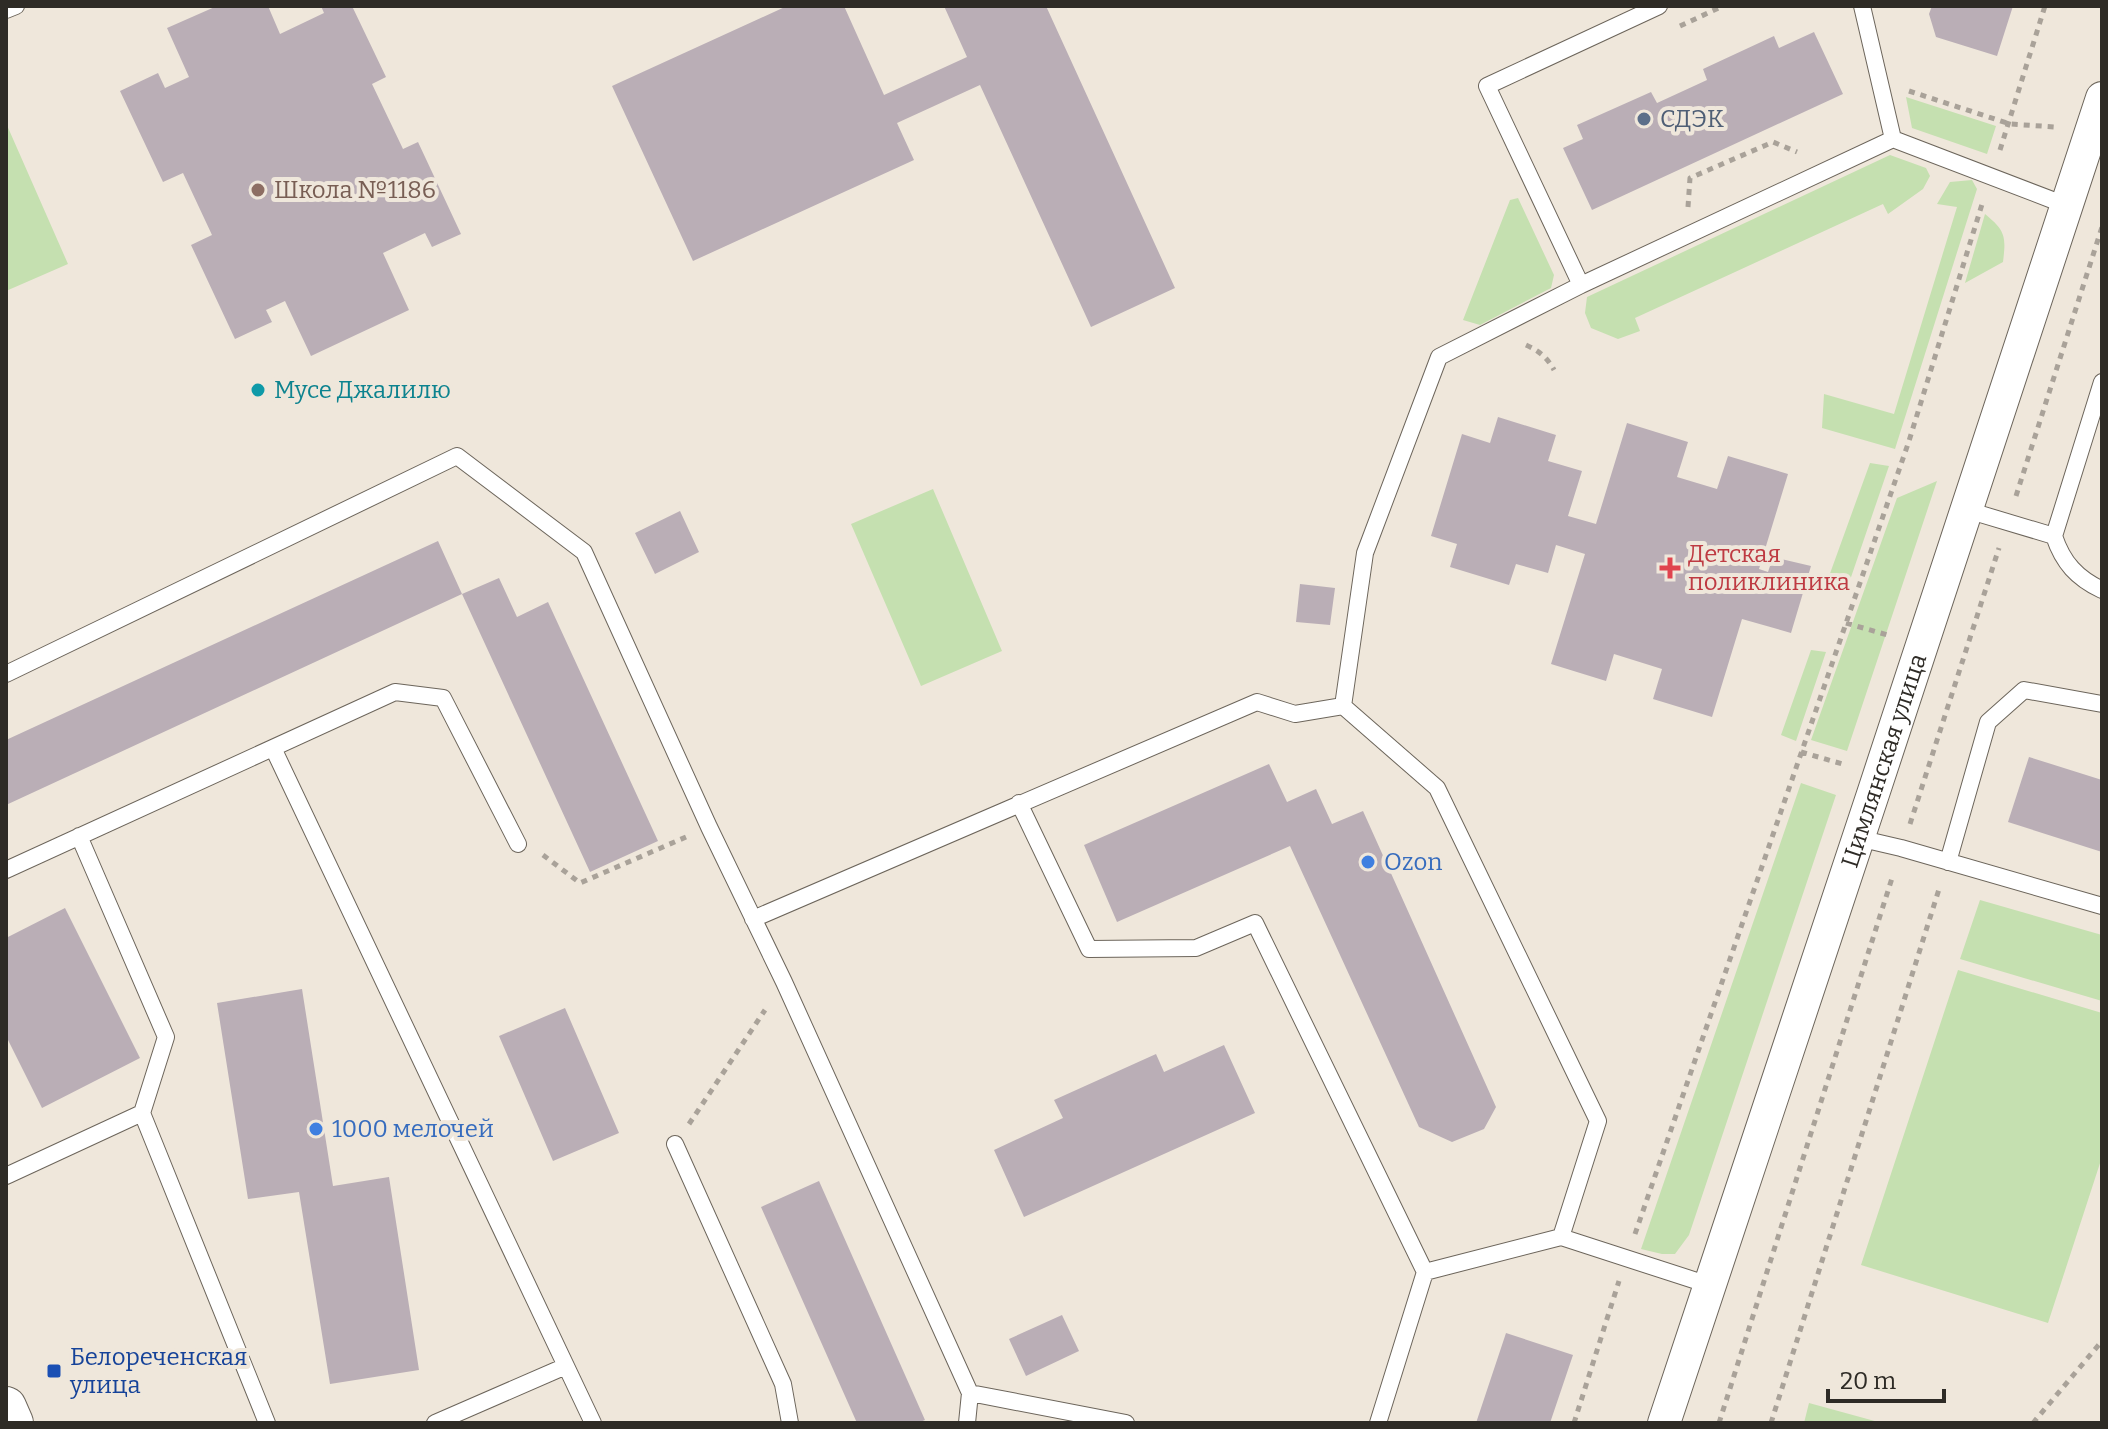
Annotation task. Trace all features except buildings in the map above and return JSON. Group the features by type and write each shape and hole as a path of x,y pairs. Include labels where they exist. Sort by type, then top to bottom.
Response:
{"street":[{"name":"Цимлянская улица","path":"1664,1423 2102,98"},
{"path":"6,1407 13,1423"}],"lane":[{"path":"6,10 16,6"},
{"path":"1581,285 1487,86 1659,6"},
{"path":"1862,6 1893,139"},
{"path":"1343,706 1365,553 1439,357 1581,285 1893,139 2068,206"},
{"path":"2102,382 2054,536 2065,562 2073,572 2102,590"},
{"path":"6,674 457,456 584,552 970,1393 967,1423"},
{"path":"1967,510 2054,536"},
{"path":"1948,862 1988,722 2024,690 2102,704"},
{"path":"6,870 395,692 443,698 518,844"},
{"path":"753,919 1257,702 1295,714 1343,706"},
{"path":"1343,706 1437,788 1598,1121 1561,1237"},
{"path":"273,748 593,1423"},
{"path":"1019,803 1089,949 1196,948 1255,923 1425,1272 1378,1423"},
{"path":"79,836 166,1037 142,1113 267,1423"},
{"path":"1858,838 2102,906"},
{"path":"6,1176 142,1113"},
{"path":"675,1144 783,1384 790,1423"},
{"path":"1425,1272 1561,1237 1709,1285"},
{"path":"435,1423 566,1366"},
{"path":"970,1393 1126,1423"}],"path":[{"path":"1668,32 1723,6"},
{"path":"1574,1423 1626,1258 1909,441 2045,6"},
{"path":"1902,89 2010,124 2055,127"},
{"path":"1688,209 1690,178 1773,142 1793,152 1806,154"},
{"path":"1846,623 1893,636"},
{"path":"1801,752 1846,765"},
{"path":"518,844 530,838 537,851 580,883 709,827"},
{"path":"1771,1423 1948,862"},
{"path":"675,1144 784,982"},
{"path":"2033,1423 2102,1341"}],"green space":[{"path":"1906,97 1996,126 1987,154 1912,128"},
{"path":"6,123 68,264 6,291"},
{"path":"1890,155 1926,168 1930,176 1923,189 1888,214 1883,204 1635,318 1640,331 1618,339 1591,328 1585,313 1587,297"},
{"path":"1972,180 1977,189 1895,449 1822,428 1824,394 1894,414 1957,207 1937,204 1950,182"},
{"path":"1518,198 1554,275 1551,288 1480,325 1463,320 1510,200"},
{"path":"1985,214 2003,235 2003,262 1965,283"},
{"path":"1870,463 1889,466 1848,586 1828,579"},
{"path":"1937,481 1847,751 1811,740 1897,498"},
{"path":"933,489 1002,651 921,686 851,524"},
{"path":"1811,650 1826,652 1796,741 1781,735"},
{"path":"1801,783 1836,795 1689,1235 1675,1254 1641,1249"},
{"path":"1980,900 2102,935 2102,1001 1960,959"},
{"path":"1958,970 2102,1013 2102,1157 2048,1323 1861,1265"},
{"path":"1809,1403 1882,1423 1804,1423"}],"place":[{"name":"СДЭК","path":"1644,119"},
{"name":"Школа №1186","path":"258,190"},
{"name":"Мусе Джалилю","path":"258,390"},
{"name":"Детская поликлиника","path":"1670,568"},
{"name":"Ozon","path":"1368,862"},
{"name":"1000 мелочей","path":"316,1129"},
{"name":"Белореченская улица","path":"54,1371"}]}
